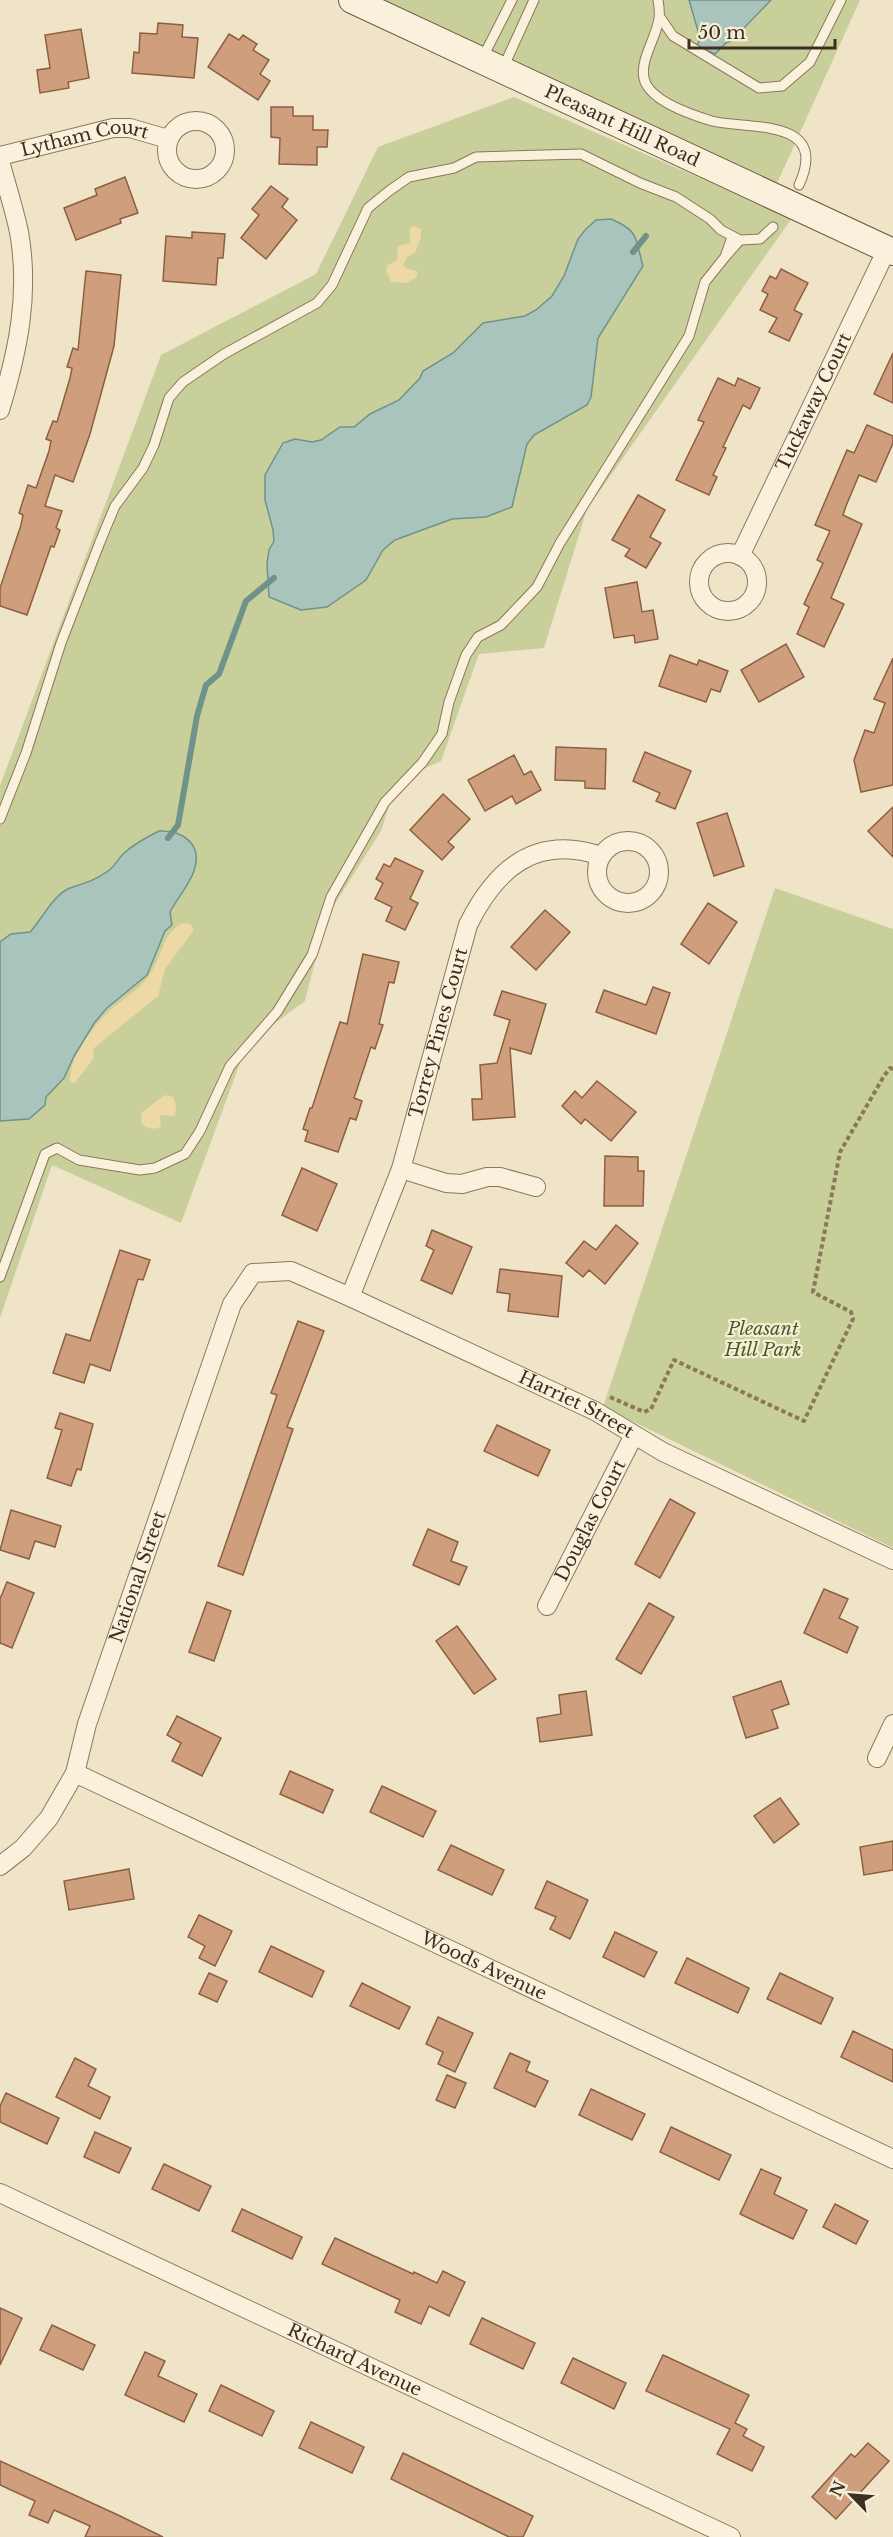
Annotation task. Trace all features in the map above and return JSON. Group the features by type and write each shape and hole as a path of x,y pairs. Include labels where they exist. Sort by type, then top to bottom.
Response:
{"street":[{"name":"Pleasant Hill Road","path":"352,0 890,250"},
{"name":"Lytham Court","path":"0,158 113,128 130,128 168,139"},
{"path":"0,158 18,231 23,278 21,331 0,410"},
{"name":"Tuckaway Court","path":"740,556 890,250"},
{"name":"Torrey Pines Court","path":"350,1297 401,1169 468,925 484,896 495,883 528,854 563,848 579,849 601,856"},
{"path":"401,1169 446,1183 462,1184 487,1177 536,1187"},
{"name":"Harriet Street","path":"253,1273 291,1271 350,1297 595,1411 663,1452 893,1560"},
{"name":"National Street","path":"0,1866 38,1833 75,1773 87,1724 232,1304 253,1273"},
{"name":"Douglas Court","path":"547,1606 634,1435"},
{"path":"877,1758 893,1724"},
{"name":"Woods Avenue","path":"75,1773 893,2158"},
{"name":"Richard Avenue","path":"0,2193 731,2537"}],"lane":[{"path":"492,65 512,0"},
{"path":"492,65 534,0"},
{"path":"658,0 660,16 643,73 650,90 660,99 711,120 766,126 793,135 802,146 806,158 806,171 799,185"},
{"path":"660,16 673,36 759,88 782,86 810,62 842,0"},
{"path":"0,819 26,753 61,643 100,542 115,506 150,453 169,398 183,382 224,354 317,303 332,285 368,208 389,191 409,177 454,168 476,157 581,154 640,183 676,197 736,239 760,239 773,227"},
{"path":"0,1277 45,1154 57,1148 79,1160 140,1170 155,1168 185,1154 200,1131 230,1066 277,1012 312,956 331,897 385,802 422,763 442,735 449,702 466,655 478,637 501,625 537,586 560,543 689,336 705,282 736,239"}],"path":[{"path":"609,1396 644,1412 651,1409 674,1360 804,1421 853,1319 851,1312 813,1292 840,1152 884,1076 890,1068 893,1069"}],"green space":[{"path":"364,0 860,0 774,190"},
{"path":"514,97 792,218 587,509 544,648 479,654 441,761 397,781 381,831 326,918 305,1001 247,1044 181,1223 52,1165 0,1318 0,786 161,355 316,274 378,147"},
{"name":"Pleasant Hill Park","path":"775,888 893,929 893,1548 603,1407"}],"sand":[{"path":"414,226 421,229 421,237 415,253 407,257 403,265 405,268 417,271 417,277 406,283 391,282 386,271 388,265 397,260 398,246 410,243 410,228"},
{"path":"182,923 190,924 194,930 165,969 158,996 94,1048 93,1059 74,1084 70,1081 71,1072 84,1041 107,1014 144,981 153,970 170,934"},
{"path":"165,1095 173,1097 176,1105 175,1116 160,1115 161,1126 156,1128 142,1124 142,1112"}],"water":[{"path":"689,0 771,0 742,30 741,37 726,43 715,54 697,46 700,38"},
{"path":"611,219 632,232 643,266 598,338 591,397 587,405 534,435 527,444 512,507 486,517 452,519 395,540 383,550 366,580 327,607 301,610 269,597 267,564 269,550 274,541 265,500 265,475 283,443 295,439 312,442 321,440 340,427 354,427 370,414 399,400 420,378 423,371 453,353 483,323 525,316 536,310 552,296 564,276 578,239 585,230 596,220"},
{"path":"159,831 176,833 189,841 196,854 196,862 189,881 170,912 172,925 165,931 147,975 107,1008 95,1022 74,1056 64,1078 46,1097 45,1105 29,1119 0,1121 0,942 11,934 30,932 53,901 64,891 104,874 128,850"}],"building":[{"path":"158,23 183,25 182,37 198,38 194,78 132,73 134,52 139,53 140,33 157,34"},
{"path":"81,29 89,78 68,82 69,88 40,93 37,70 50,68 45,35"},
{"path":"229,34 239,40 243,35 257,44 253,50 269,60 260,74 270,81 258,100 208,67"},
{"path":"271,107 293,107 293,116 313,116 313,130 328,130 327,147 317,147 317,165 279,164 280,138 271,137"},
{"path":"125,177 138,213 120,219 121,223 76,240 64,208 97,195 95,189"},
{"path":"271,186 288,199 282,207 297,220 266,259 241,238 259,215 252,209"},
{"path":"192,232 225,234 223,258 218,258 216,285 163,281 166,236 192,238"},
{"path":"781,269 808,283 794,310 802,314 789,341 769,332 777,318 760,310 768,294 762,291 770,276 776,279"},
{"path":"86,271 121,275 114,346 90,434 73,482 55,475 45,506 62,511 56,528 60,530 54,547 51,546 27,615 0,606 0,588 21,525 23,515 19,513 28,485 36,488 49,451 51,441 46,439 53,421 57,422 70,378 72,368 67,367 73,348 78,350"},
{"path":"893,353 893,403 874,394"},
{"path":"718,378 735,386 738,378 760,388 750,409 743,405 723,447 726,448 713,475 717,477 709,495 676,480 704,422 698,420"},
{"path":"867,425 893,436 893,443 876,482 859,475 846,506 843,515 862,524 831,598 844,604 824,647 797,634 809,607 804,604 823,563 817,560 830,531 815,525 847,450 854,453"},
{"path":"638,495 665,510 650,537 661,543 646,568 625,556 630,549 612,540"},
{"path":"637,582 642,612 653,610 658,639 635,643 634,635 614,638 605,588"},
{"path":"786,644 804,677 759,702 741,670"},
{"path":"670,655 697,665 699,660 728,671 720,692 711,689 706,702 659,686"},
{"path":"893,658 893,785 861,792 854,760 865,730 874,733 885,703 874,699"},
{"path":"556,747 606,749 605,789 585,788 585,781 555,780"},
{"path":"645,752 691,771 675,809 656,801 660,793 633,781"},
{"path":"514,755 524,775 531,771 541,790 516,804 512,796 485,811 468,780"},
{"path":"443,794 470,819 448,842 454,847 442,860 410,830"},
{"path":"893,807 893,857 868,831"},
{"path":"727,813 744,866 714,876 697,823"},
{"path":"395,858 423,871 410,899 418,903 405,930 386,921 392,907 375,899 383,883 376,879 384,864 390,867"},
{"path":"708,903 737,922 709,964 681,944"},
{"path":"545,910 570,932 536,970 511,947"},
{"path":"363,954 399,962 394,983 389,982 379,1024 383,1025 375,1049 371,1047 354,1098 362,1101 356,1120 350,1118 338,1152 305,1141 308,1131 303,1129 340,1022 347,1024"},
{"path":"653,987 670,993 656,1034 596,1012 604,990 646,1005"},
{"path":"502,991 546,1004 531,1054 510,1048 515,1117 473,1120 472,1099 482,1099 480,1065 497,1063 510,1020 494,1015"},
{"path":"597,1081 636,1112 611,1141 585,1119 581,1124 562,1106 575,1091 582,1098"},
{"path":"605,1156 638,1157 638,1171 644,1171 643,1206 604,1206"},
{"path":"302,1168 337,1184 317,1231 282,1215"},
{"path":"616,1225 638,1243 605,1284 589,1270 583,1277 566,1263 584,1241 596,1250"},
{"path":"432,1230 472,1247 452,1294 421,1280 434,1250 426,1246"},
{"path":"120,1250 150,1260 143,1280 138,1279 110,1371 90,1364 84,1383 53,1373 66,1334 90,1341"},
{"path":"500,1269 562,1276 558,1317 508,1311 510,1294 497,1292"},
{"path":"298,1321 324,1331 287,1427 293,1429 243,1575 218,1566 277,1395 271,1393"},
{"path":"60,1413 93,1424 81,1470 77,1469 71,1486 47,1478 62,1430 55,1428"},
{"path":"497,1425 550,1450 538,1476 484,1451"},
{"path":"670,1499 695,1513 660,1578 635,1564"},
{"path":"11,1510 61,1526 55,1547 35,1541 29,1559 0,1550"},
{"path":"428,1529 458,1542 451,1561 467,1567 459,1585 413,1565"},
{"path":"7,1582 34,1593 12,1648 0,1643 0,1599"},
{"path":"824,1589 848,1599 839,1618 858,1627 847,1653 804,1633"},
{"path":"207,1602 231,1611 214,1661 189,1652"},
{"path":"649,1603 674,1617 641,1674 616,1659"},
{"path":"457,1626 496,1679 474,1694 436,1641"},
{"path":"781,1681 789,1704 772,1710 778,1728 746,1738 733,1697"},
{"path":"586,1691 592,1735 540,1742 537,1718 561,1714 559,1695"},
{"path":"177,1716 221,1738 202,1776 172,1761 181,1743 167,1735"},
{"path":"290,1771 333,1790 323,1813 280,1794"},
{"path":"382,1786 436,1811 423,1837 370,1812"},
{"path":"780,1798 799,1824 774,1843 754,1816"},
{"path":"893,1841 893,1870 864,1875 860,1847"},
{"path":"451,1845 504,1870 492,1895 438,1870"},
{"path":"129,1869 134,1899 69,1910 64,1881"},
{"path":"547,1881 588,1900 570,1939 550,1929 556,1917 535,1908"},
{"path":"199,1915 232,1931 215,1966 199,1958 205,1946 188,1937"},
{"path":"615,1932 657,1952 644,1977 603,1957"},
{"path":"271,1946 324,1971 312,1997 259,1972"},
{"path":"687,1958 749,1988 738,2013 675,1983"},
{"path":"209,1973 227,1981 217,2002 199,1994"},
{"path":"780,1973 833,1998 821,2024 767,1999"},
{"path":"362,1983 410,2007 399,2029 350,2006"},
{"path":"438,2017 473,2033 455,2072 438,2064 443,2052 426,2044"},
{"path":"853,2031 893,2050 893,2082 841,2057"},
{"path":"510,2053 530,2062 526,2071 548,2081 535,2107 494,2088"},
{"path":"75,2058 96,2069 88,2086 110,2097 100,2119 56,2097"},
{"path":"447,2075 466,2083 455,2108 436,2100"},
{"path":"591,2089 645,2114 632,2140 579,2115"},
{"path":"6,2093 59,2118 47,2144 0,2122 0,2106"},
{"path":"671,2127 731,2155 719,2180 660,2152"},
{"path":"95,2132 131,2148 119,2173 84,2157"},
{"path":"164,2164 211,2186 199,2211 152,2189"},
{"path":"761,2169 781,2178 774,2194 807,2210 793,2239 740,2214"},
{"path":"835,2204 868,2221 856,2244 823,2227"},
{"path":"242,2209 302,2237 292,2259 232,2231"},
{"path":"335,2238 437,2283 443,2271 465,2282 449,2316 429,2306 421,2324 395,2312 400,2300 322,2264"},
{"path":"0,2308 22,2318 0,2365"},
{"path":"482,2318 535,2343 523,2369 470,2344"},
{"path":"52,2325 95,2345 83,2370 40,2350"},
{"path":"145,2352 165,2361 158,2376 197,2394 184,2422 125,2395"},
{"path":"663,2355 749,2395 735,2423 747,2429 743,2436 764,2447 752,2471 717,2454 730,2429 646,2391"},
{"path":"573,2358 626,2383 614,2409 561,2383"},
{"path":"221,2385 274,2411 262,2436 209,2411"},
{"path":"311,2422 364,2447 352,2473 299,2448"},
{"path":"868,2443 889,2461 836,2519 812,2497 851,2454 855,2457"},
{"path":"403,2453 533,2516 523,2537 509,2537 391,2479"},
{"path":"0,2461 163,2537 85,2537 90,2526 54,2510 48,2523 29,2515 35,2501 0,2485"}],"waterway":[{"path":"633,252 646,236"},
{"path":"168,838 178,825 197,716 206,685 219,674 246,601 274,578"}]}
